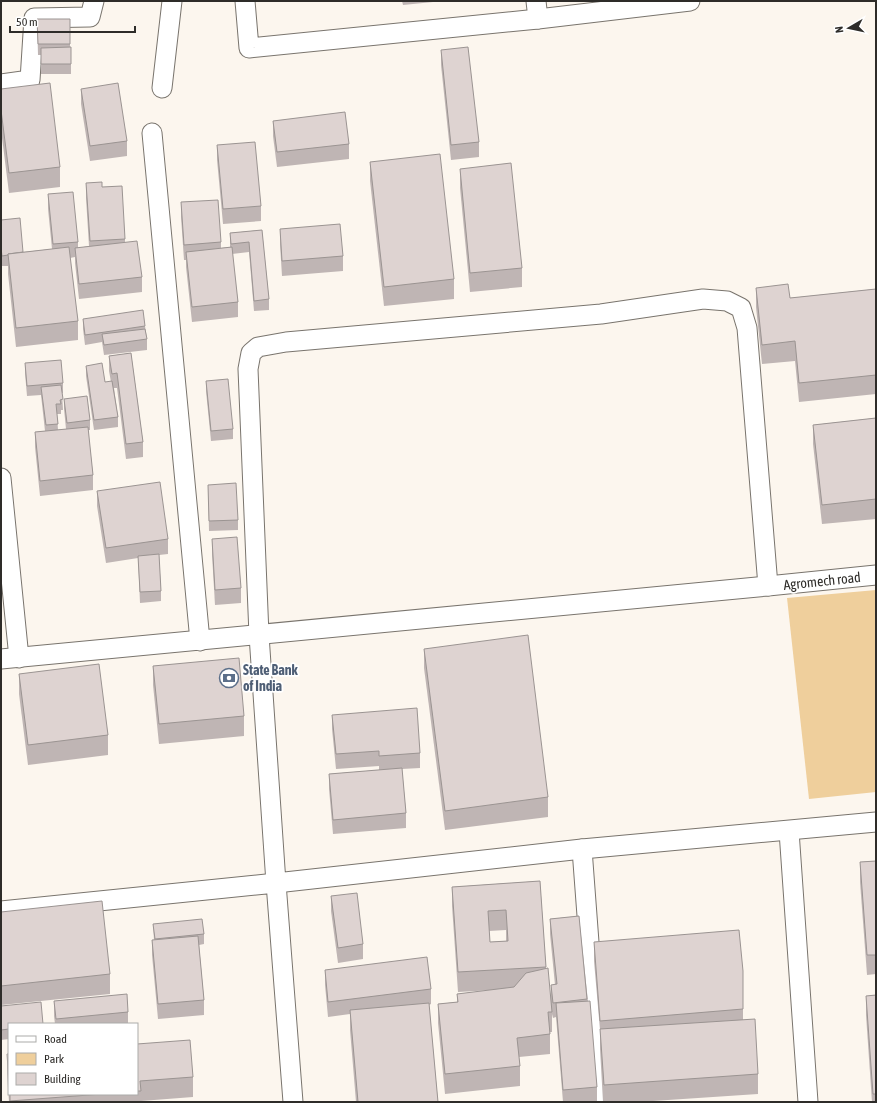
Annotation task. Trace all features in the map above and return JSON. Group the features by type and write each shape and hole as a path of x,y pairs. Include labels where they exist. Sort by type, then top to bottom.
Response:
{"street":[{"path":"1,84 30,80 34,18 90,17 94,1"},
{"path":"162,88 172,1"},
{"path":"245,1 249,48 537,10 690,1"},
{"path":"152,134 200,641"},
{"path":"293,1102 259,635 248,369 251,353 258,348 286,342 601,314 703,299 727,301 741,308 747,328 768,586"},
{"path":"1,478 10,659"},
{"name":"Agromech road","path":"10,659 876,575"},
{"path":"1,911 276,883 582,849 876,822"},
{"path":"789,831 808,1102"},
{"path":"582,849 601,1102"}],"green space":[{"path":"876,590 876,792 809,799 787,598"}],"building":[{"path":"37,19 70,19 70,44 38,44"},
{"path":"71,47 71,64 41,64 41,48"},
{"path":"468,47 479,142 451,145 441,50"},
{"path":"50,83 60,167 9,173 1,110 1,89"},
{"path":"118,83 127,141 90,146 81,89"},
{"path":"345,112 349,144 277,152 273,121"},
{"path":"255,142 261,206 223,209 217,145"},
{"path":"440,154 454,279 384,287 370,162"},
{"path":"511,163 522,268 470,273 460,169"},
{"path":"102,182 102,187 122,186 125,239 90,241 86,183"},
{"path":"73,192 78,242 53,244 48,194"},
{"path":"218,200 221,242 184,245 181,202"},
{"path":"20,218 23,252 2,256 1,220"},
{"path":"340,224 343,256 282,261 280,229"},
{"path":"262,230 269,299 254,301 249,242 231,244 230,233"},
{"path":"137,241 142,277 79,284 75,248"},
{"path":"69,247 78,321 16,328 8,254"},
{"path":"232,247 238,302 192,307 186,252"},
{"path":"788,284 790,298 876,289 876,375 799,383 795,341 762,345 756,288"},
{"path":"143,310 145,326 85,335 83,319"},
{"path":"145,329 147,339 104,345 102,334"},
{"path":"131,353 143,442 126,444 117,373 112,374 109,356"},
{"path":"61,360 63,383 27,386 25,363"},
{"path":"102,363 105,382 112,381 118,417 94,420 86,366"},
{"path":"228,379 233,429 211,431 206,381"},
{"path":"61,385 63,399 60,400 61,404 56,404 58,424 46,425 41,387"},
{"path":"87,396 90,420 67,423 64,399"},
{"path":"876,418 876,499 822,505 813,425"},
{"path":"88,427 93,475 40,481 35,432"},
{"path":"160,482 168,539 106,548 97,491"},
{"path":"236,483 238,520 209,521 208,485"},
{"path":"237,537 241,588 215,590 212,539"},
{"path":"159,554 161,591 140,592 138,556"},
{"path":"528,635 548,797 445,811 424,649"},
{"path":"239,658 244,716 159,724 153,666"},
{"path":"99,664 108,735 28,745 19,674"},
{"path":"417,708 420,753 379,756 379,751 336,754 332,715"},
{"path":"402,768 406,813 333,820 329,774"},
{"path":"876,861 876,955 867,955 860,862"},
{"path":"540,881 546,967 458,972 452,887","holes":["506,910 508,941 490,942 488,911"]},
{"path":"357,893 363,944 338,948 331,896"},
{"path":"102,901 110,974 1,986 1,912"},
{"path":"579,916 587,999 553,1003 551,985 557,984 550,919"},
{"path":"202,919 204,934 155,939 153,924"},
{"path":"739,930 743,971 743,1009 600,1021 594,942"},
{"path":"198,936 204,1000 158,1004 152,940"},
{"path":"427,957 431,989 328,1002 325,970"},
{"path":"548,968 552,1012 548,1012 550,1034 517,1038 520,1066 445,1074 438,1004 458,1002 457,994 514,987 526,973"},
{"path":"127,994 128,1012 56,1019 54,1001"},
{"path":"876,995 876,1094 873,1094 866,996"},
{"path":"590,1001 597,1087 563,1090 556,1003"},
{"path":"41,1002 43,1023 8,1023 8,1029 1,1030 1,1006"},
{"path":"429,1003 438,1102 358,1102 350,1010"},
{"path":"755,1019 758,1074 604,1085 600,1029"},
{"path":"190,1040 193,1077 140,1081 141,1091 138,1091 138,1044"},
{"path":"10,1095 89,1095 10,1101"}],"place":[{"name":"State Bank of India","path":"229,678"}]}
